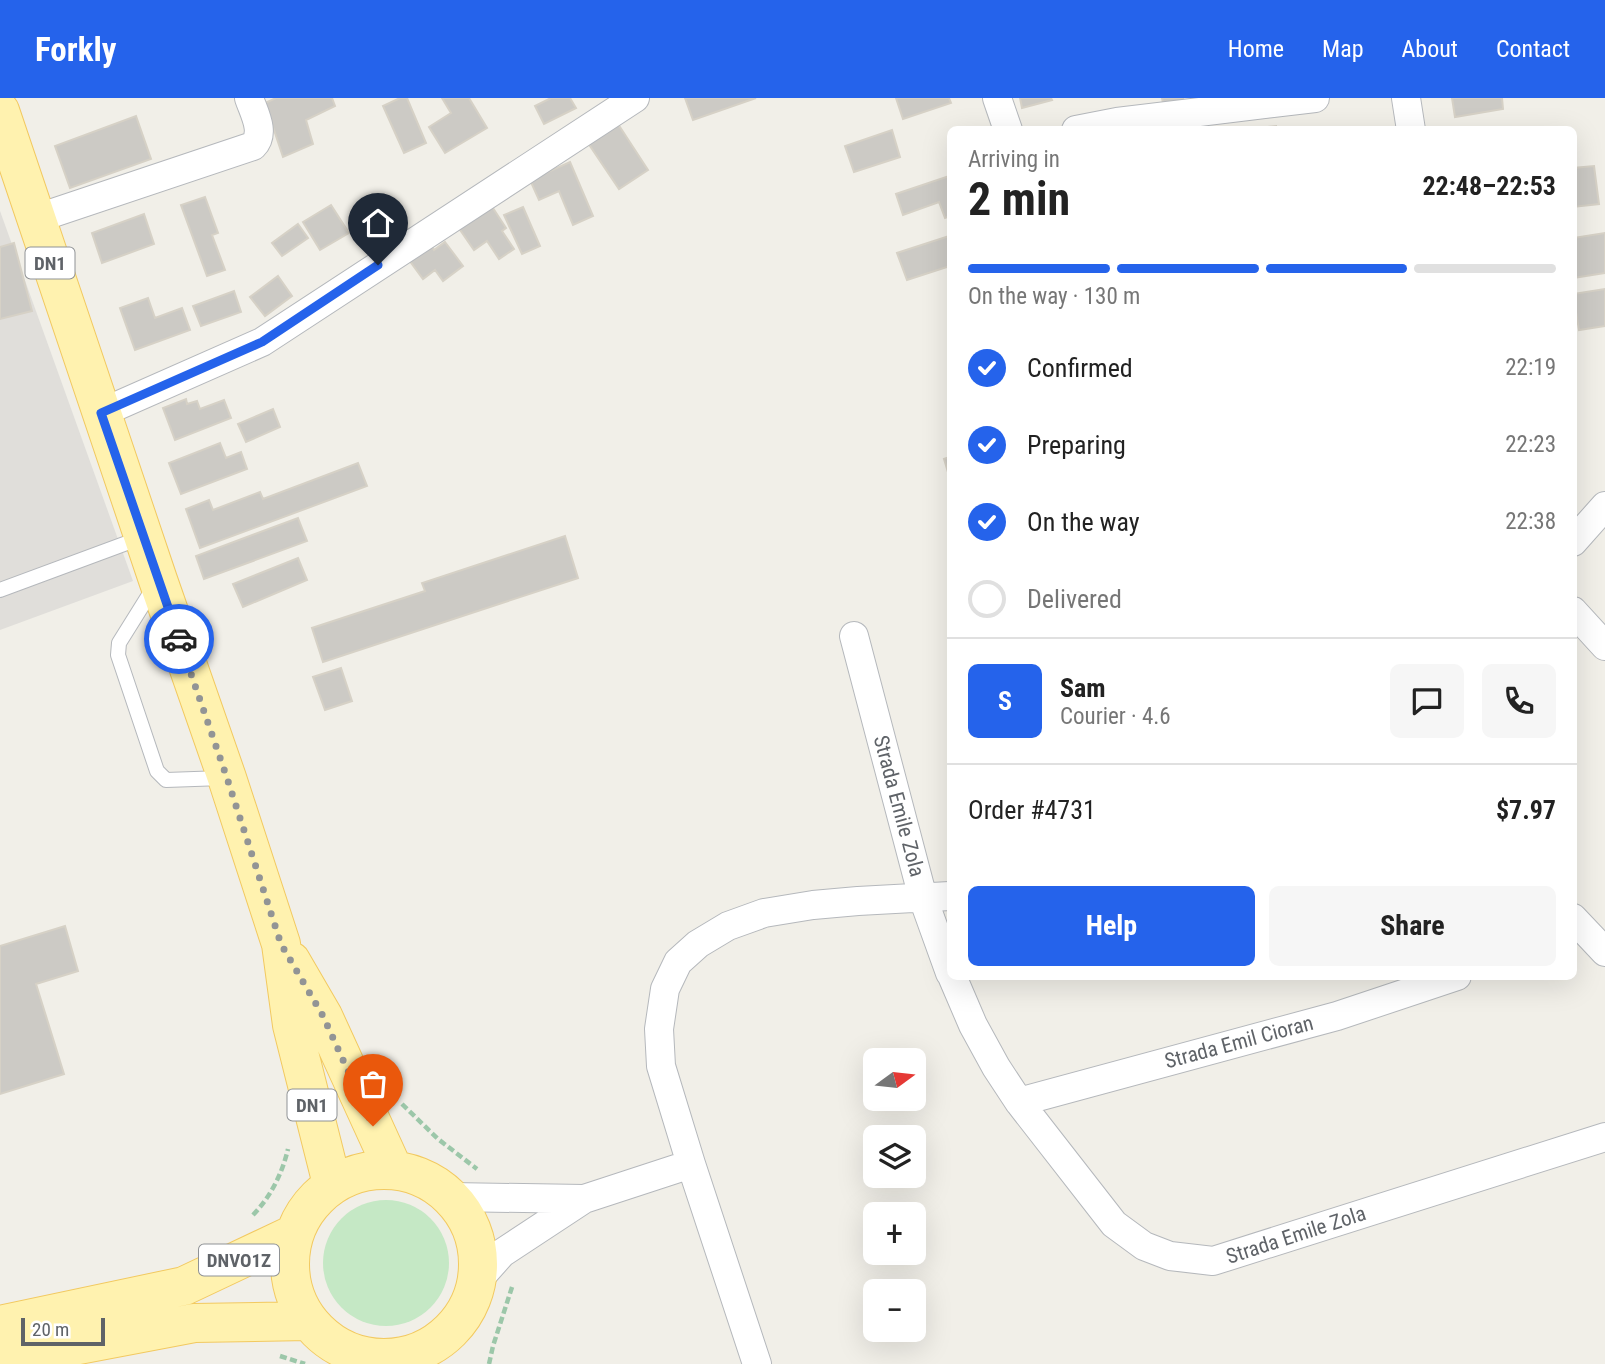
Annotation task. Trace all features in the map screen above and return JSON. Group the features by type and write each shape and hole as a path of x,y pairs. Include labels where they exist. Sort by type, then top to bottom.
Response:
{"main road":[{"name":"DN1","path":"0,111 281,944 292,1025 332,1184"},
{"name":"DN1","path":"281,944 323,1016 393,1169"},
{"path":"393,1169 424,1178 450,1197 469,1223 478,1254 477,1281 450,1349 431,1346 407,1356 381,1361 352,1353 328,1340 308,1321 295,1297 289,1266 293,1234 309,1206 332,1184 360,1172 393,1169"},
{"name":"DNVO1Z","path":"0,1325 184,1286 293,1234"},
{"path":"0,1360 194,1323 308,1321"}],"street":[{"path":"35,219 253,146 259,140 260,131 249,98"},
{"path":"101,413 262,342 635,98"},
{"path":"997,98 1007,126"},
{"path":"1096,126 1315,98"},
{"path":"1406,98 1410,126"},
{"path":"1577,538 1605,506"},
{"path":"1577,615 1605,646"},
{"name":"Strada Emile Zola","path":"853,636 937,897 947,953"},
{"path":"757,1364 660,1066 659,1029 665,989 678,962 698,944 728,926 764,913 824,904 937,897"},
{"name":"Strada Emile Zola","path":"953,980 973,1025 1018,1102 1114,1224 1144,1246 1170,1256 1213,1261 1605,1137"},
{"name":"Strada Emil Cioran","path":"1018,1102 1337,1016 1445,980"},
{"path":"477,1281 502,1253 584,1199 691,1164"},
{"path":"450,1197 584,1199"}],"lane":[{"path":"0,590 144,536"},
{"path":"158,580 119,643 118,655 157,771 166,780 227,778"}],"path":[{"path":"247,1222 269,1196 284,1166 289,1145"},
{"path":"276,1355 305,1364"}],"shaded area":[{"path":"0,211 133,581 0,630"}],"green space":[{"path":"386,1200 410,1205 430,1219 444,1239 449,1263 444,1287 430,1307 410,1321 386,1326 362,1321 342,1307 328,1287 323,1263 328,1239 342,1219 362,1205"}],"building":[{"path":"276,98 332,98 335,106 306,120 313,144 283,157 265,103"},
{"path":"400,98 407,98 426,143 404,153 383,106"},
{"path":"442,98 469,98 487,128 445,153 429,127 451,113"},
{"path":"551,98 570,98 576,108 544,124 535,106"},
{"path":"685,98 756,98 693,120"},
{"path":"896,98 949,98 951,103 903,119"},
{"path":"1020,98 1051,98 1052,100 1022,108"},
{"path":"1162,98 1183,98 1184,103 1164,108"},
{"path":"1452,98 1502,98 1503,109 1455,117"},
{"path":"136,116 151,159 70,188 55,146"},
{"path":"618,124 648,170 619,189 588,143"},
{"path":"892,130 900,157 854,172 845,146"},
{"path":"570,162 593,216 573,225 559,191 539,200 530,180"},
{"path":"1594,166 1599,204 1577,207 1577,168"},
{"path":"947,177 947,217 945,218 939,202 903,215 896,194"},
{"path":"205,197 218,233 212,235 225,270 207,276 181,205"},
{"path":"489,202 506,228 502,231 514,249 499,259 487,241 474,250 456,224"},
{"path":"331,205 349,233 320,250 303,222"},
{"path":"523,207 540,246 522,254 504,215"},
{"path":"144,214 154,244 102,263 92,233"},
{"path":"298,224 308,238 282,256 272,243"},
{"path":"1605,233 1605,273 1577,277 1577,237"},
{"path":"947,237 947,267 907,280 897,253"},
{"path":"445,242 463,266 443,281 435,270 423,279 409,260 430,244 434,250"},
{"path":"14,243 32,311 0,319 0,247"},
{"path":"278,276 292,296 265,316 250,297"},
{"path":"1605,289 1605,326 1579,330 1577,293"},
{"path":"234,291 241,312 201,326 193,306"},
{"path":"148,298 155,318 182,308 190,330 135,350 120,308"},
{"path":"186,399 187,404 197,401 200,409 224,400 231,418 175,440 163,408"},
{"path":"273,409 280,427 246,442 238,424"},
{"path":"220,443 226,458 241,452 247,469 181,494 169,463"},
{"path":"358,463 367,486 200,548 186,509 209,500 213,510 260,492 263,499"},
{"path":"298,518 307,541 204,579 196,556"},
{"path":"565,536 578,578 323,662 312,628 425,591 422,583"},
{"path":"298,558 307,580 243,607 233,584"},
{"path":"341,668 352,701 325,710 313,677"},
{"path":"65,926 78,971 36,984 64,1074 0,1094 0,946"}],"way so far":[{"path":"179,639 281,944 323,1016 373,1126"}],"route":[{"path":"179,639 101,413 262,342 378,265"}]}
